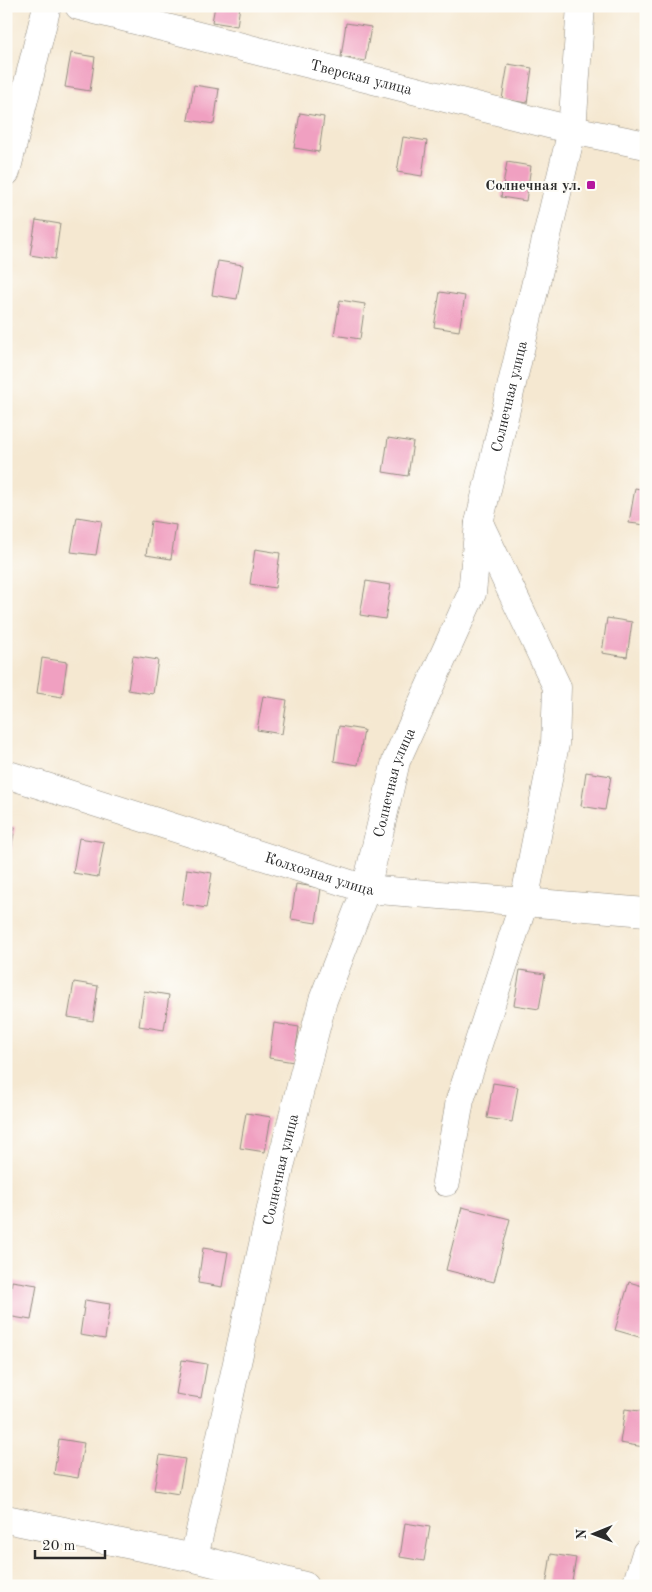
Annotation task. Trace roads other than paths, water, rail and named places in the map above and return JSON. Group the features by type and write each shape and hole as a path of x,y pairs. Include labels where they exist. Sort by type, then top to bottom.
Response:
{"street":[{"path":"6,172 47,6"},
{"name":"Тверская улица","path":"78,6 572,130 646,145"},
{"name":"Солнечная улица","path":"194,1558 280,1163 323,1000 366,889 396,761 472,593 479,523 572,130 581,6"},
{"path":"446,1182 460,1100 524,902 555,744 557,687 479,523"},
{"name":"Колхозная улица","path":"6,774 366,889 646,912"},
{"path":"6,1519 194,1558 305,1586"},
{"path":"636,1586 646,1553"}],"place":[{"name":"Солнечная ул.","path":"591,185"}]}
